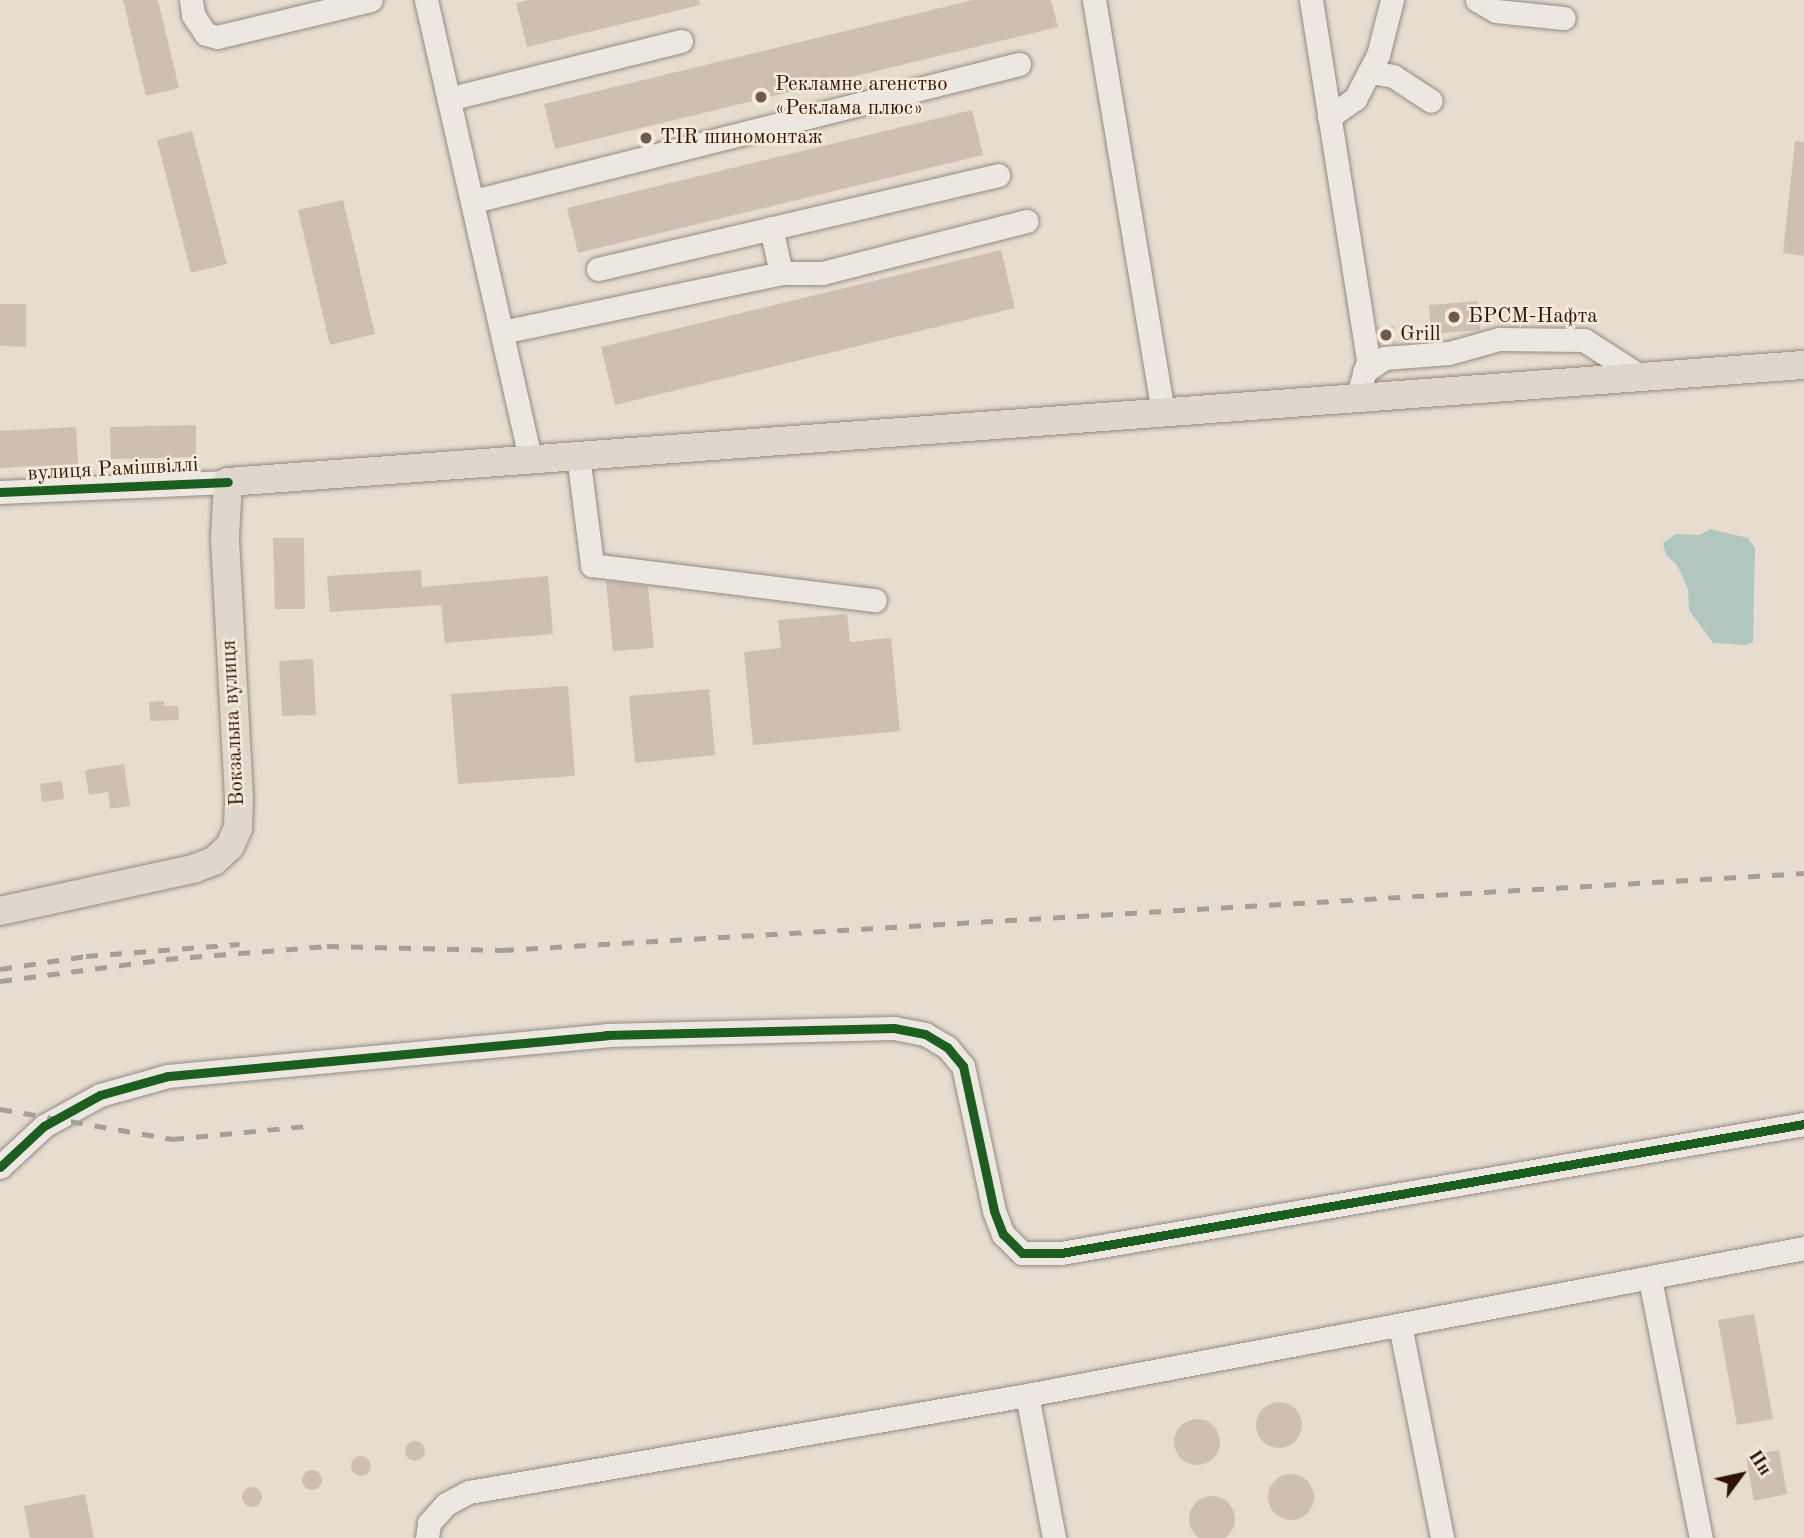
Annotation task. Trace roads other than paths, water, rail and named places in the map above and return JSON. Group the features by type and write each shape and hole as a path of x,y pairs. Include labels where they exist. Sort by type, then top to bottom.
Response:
{"main road":[{"path":"228,482 1163,412 1361,385 1643,378 1804,365"},
{"name":"Вокзальна вулиця","path":"0,911 193,869 214,861 230,846 239,828 239,798 225,537 228,482"}],"street":[{"path":"191,0 194,15 206,34 217,37 371,0"},
{"path":"426,0 452,98 530,459"},
{"path":"1094,0 1163,412"},
{"path":"1311,0 1368,361 1361,385"},
{"path":"1329,117 1355,99 1369,72 1392,0"},
{"path":"1477,0 1496,11 1564,18"},
{"path":"452,98 681,41"},
{"path":"474,201 1019,64"},
{"path":"1369,72 1393,76 1431,101"},
{"path":"598,269 998,175"},
{"path":"502,332 782,273 822,273 1026,221"},
{"path":"771,228 782,273"},
{"path":"1361,385 1384,358 1449,353 1499,339 1584,340 1643,378"},
{"path":"578,455 592,565 875,600"},
{"name":"вулиця Рамішвіллі","path":"0,492 228,482"},
{"path":"0,1167 44,1126 89,1101 168,1076 352,1055 606,1035 894,1028 925,1034 947,1047 963,1066 994,1211 1003,1234 1022,1253 1061,1253 1799,1131"},
{"path":"427,1538 429,1523 446,1504 469,1492 1027,1395 1804,1248"},
{"path":"1650,1279 1701,1538"},
{"path":"1400,1325 1442,1538"},
{"path":"1027,1395 1055,1538"}],"railway":[{"path":"0,981 166,959 327,946 502,950 1804,873"},
{"path":"0,969 86,956 240,944"},
{"path":"0,1109 172,1139 308,1126"}],"place":[{"name":"Рекламне агенство «Реклама плюс»","path":"761,97"},
{"name":"TIR шиномонтаж","path":"646,138"},
{"name":"БРСМ-Нафта","path":"1454,317"},
{"name":"Grill","path":"1386,335"}]}
